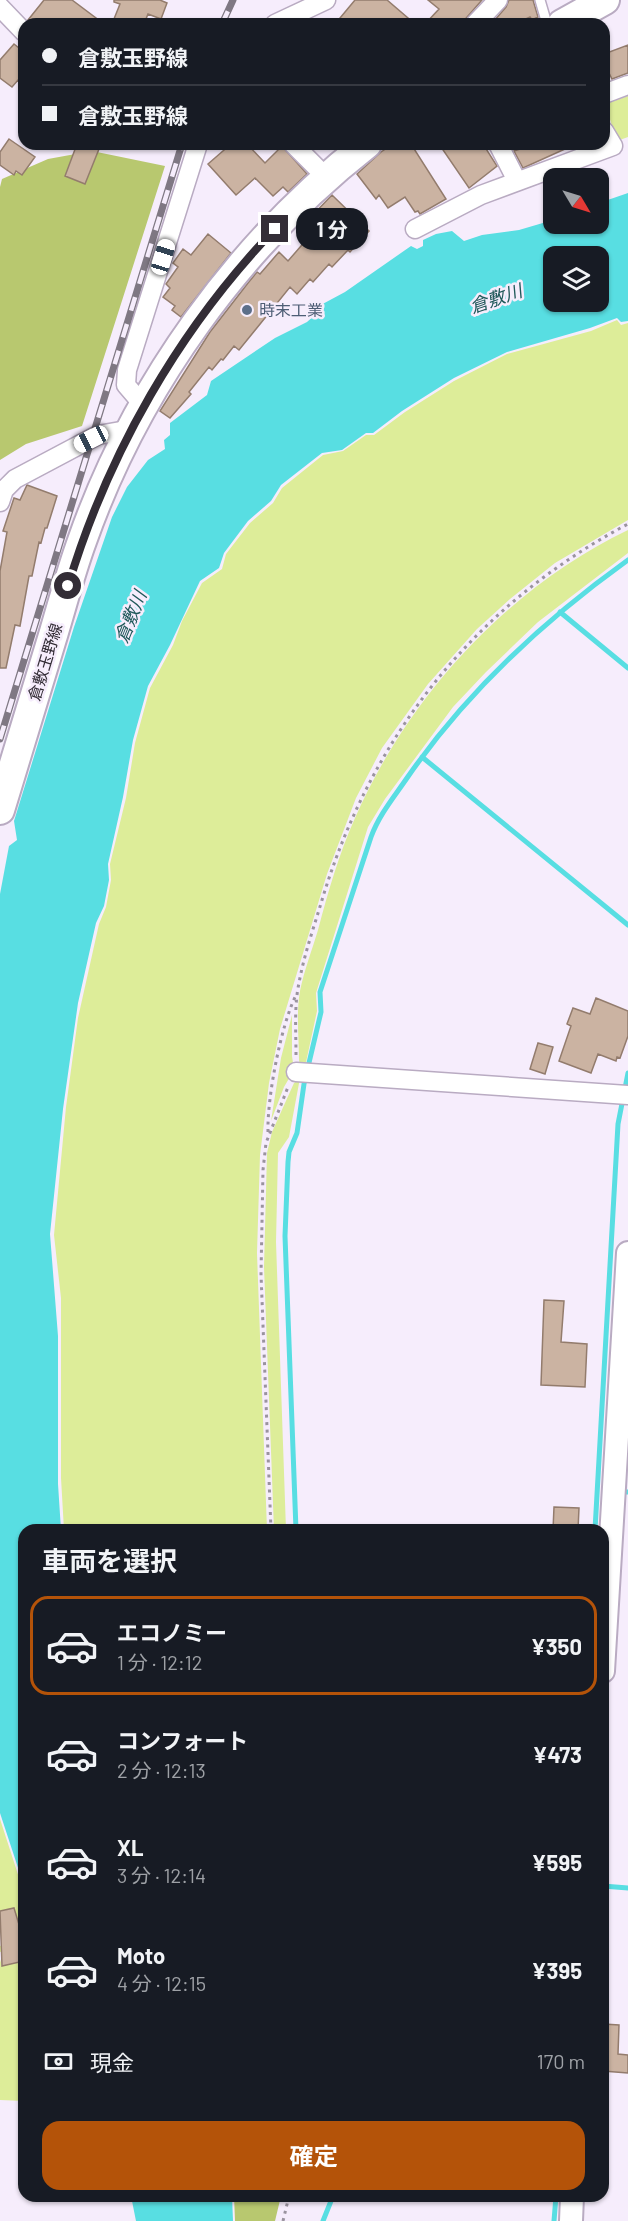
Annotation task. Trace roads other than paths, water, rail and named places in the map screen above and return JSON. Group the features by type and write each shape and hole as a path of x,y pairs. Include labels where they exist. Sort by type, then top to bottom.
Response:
{"main road":[{"path":"573,18 605,0"},
{"name":"倉敷玉野線","path":"0,810 82,541 99,496 138,417 164,371 193,329 248,258 327,178 360,150"}],"street":[{"path":"288,18 326,0"},
{"path":"482,18 498,0"},
{"path":"0,7 18,26"},
{"path":"610,92 628,85"},
{"path":"0,502 6,482 138,417 126,386 127,370 196,150"},
{"path":"299,150 327,178"},
{"path":"501,150 517,182"},
{"path":"415,229 481,195 602,150"},
{"path":"303,1073 624,1095"},
{"path":"609,1571 628,1253"},
{"path":"571,2221 572,2202"}],"lane":[{"path":"540,0 545,18"}],"water":[{"name":"倉敷川","path":"628,193 628,321 621,322 617,318 507,352 454,378 402,411 373,433 366,433 342,450 322,453 281,485 271,501 248,521 224,553 219,568 200,581 148,686 133,740 108,864 109,880 104,906 96,923 78,1003 63,1109 50,1234 58,1336 58,1484 61,1524 18,1524 18,1868 0,1813 0,894 9,846 17,840 14,821 74,627 112,517 127,487 148,460 165,449 164,440 170,435 170,423 207,395 211,381 275,338 307,322 316,314 317,307 345,292 411,246 417,249 423,246 423,240 436,234 452,231 464,241 482,235 519,230 543,223 543,234 609,234 609,200"},
{"path":"132,2202 232,2202 233,2221 136,2221"}],"waterway":[{"path":"296,1524 285,1236 289,1152 297,1133 304,1084 321,1012 320,992 371,837 382,814 407,778 454,717 480,688 536,633 628,560"},
{"path":"560,612 628,668"},
{"path":"422,757 628,925"},
{"path":"595,1524 618,1124 628,1073"},
{"path":"609,1886 628,1888"},
{"path":"323,2221 331,2202"},
{"path":"554,2221 556,2202"}],"railway":[{"path":"225,18 233,0"},
{"path":"0,739 180,150"}],"place":[{"name":"時末工業","path":"247,310"}]}
